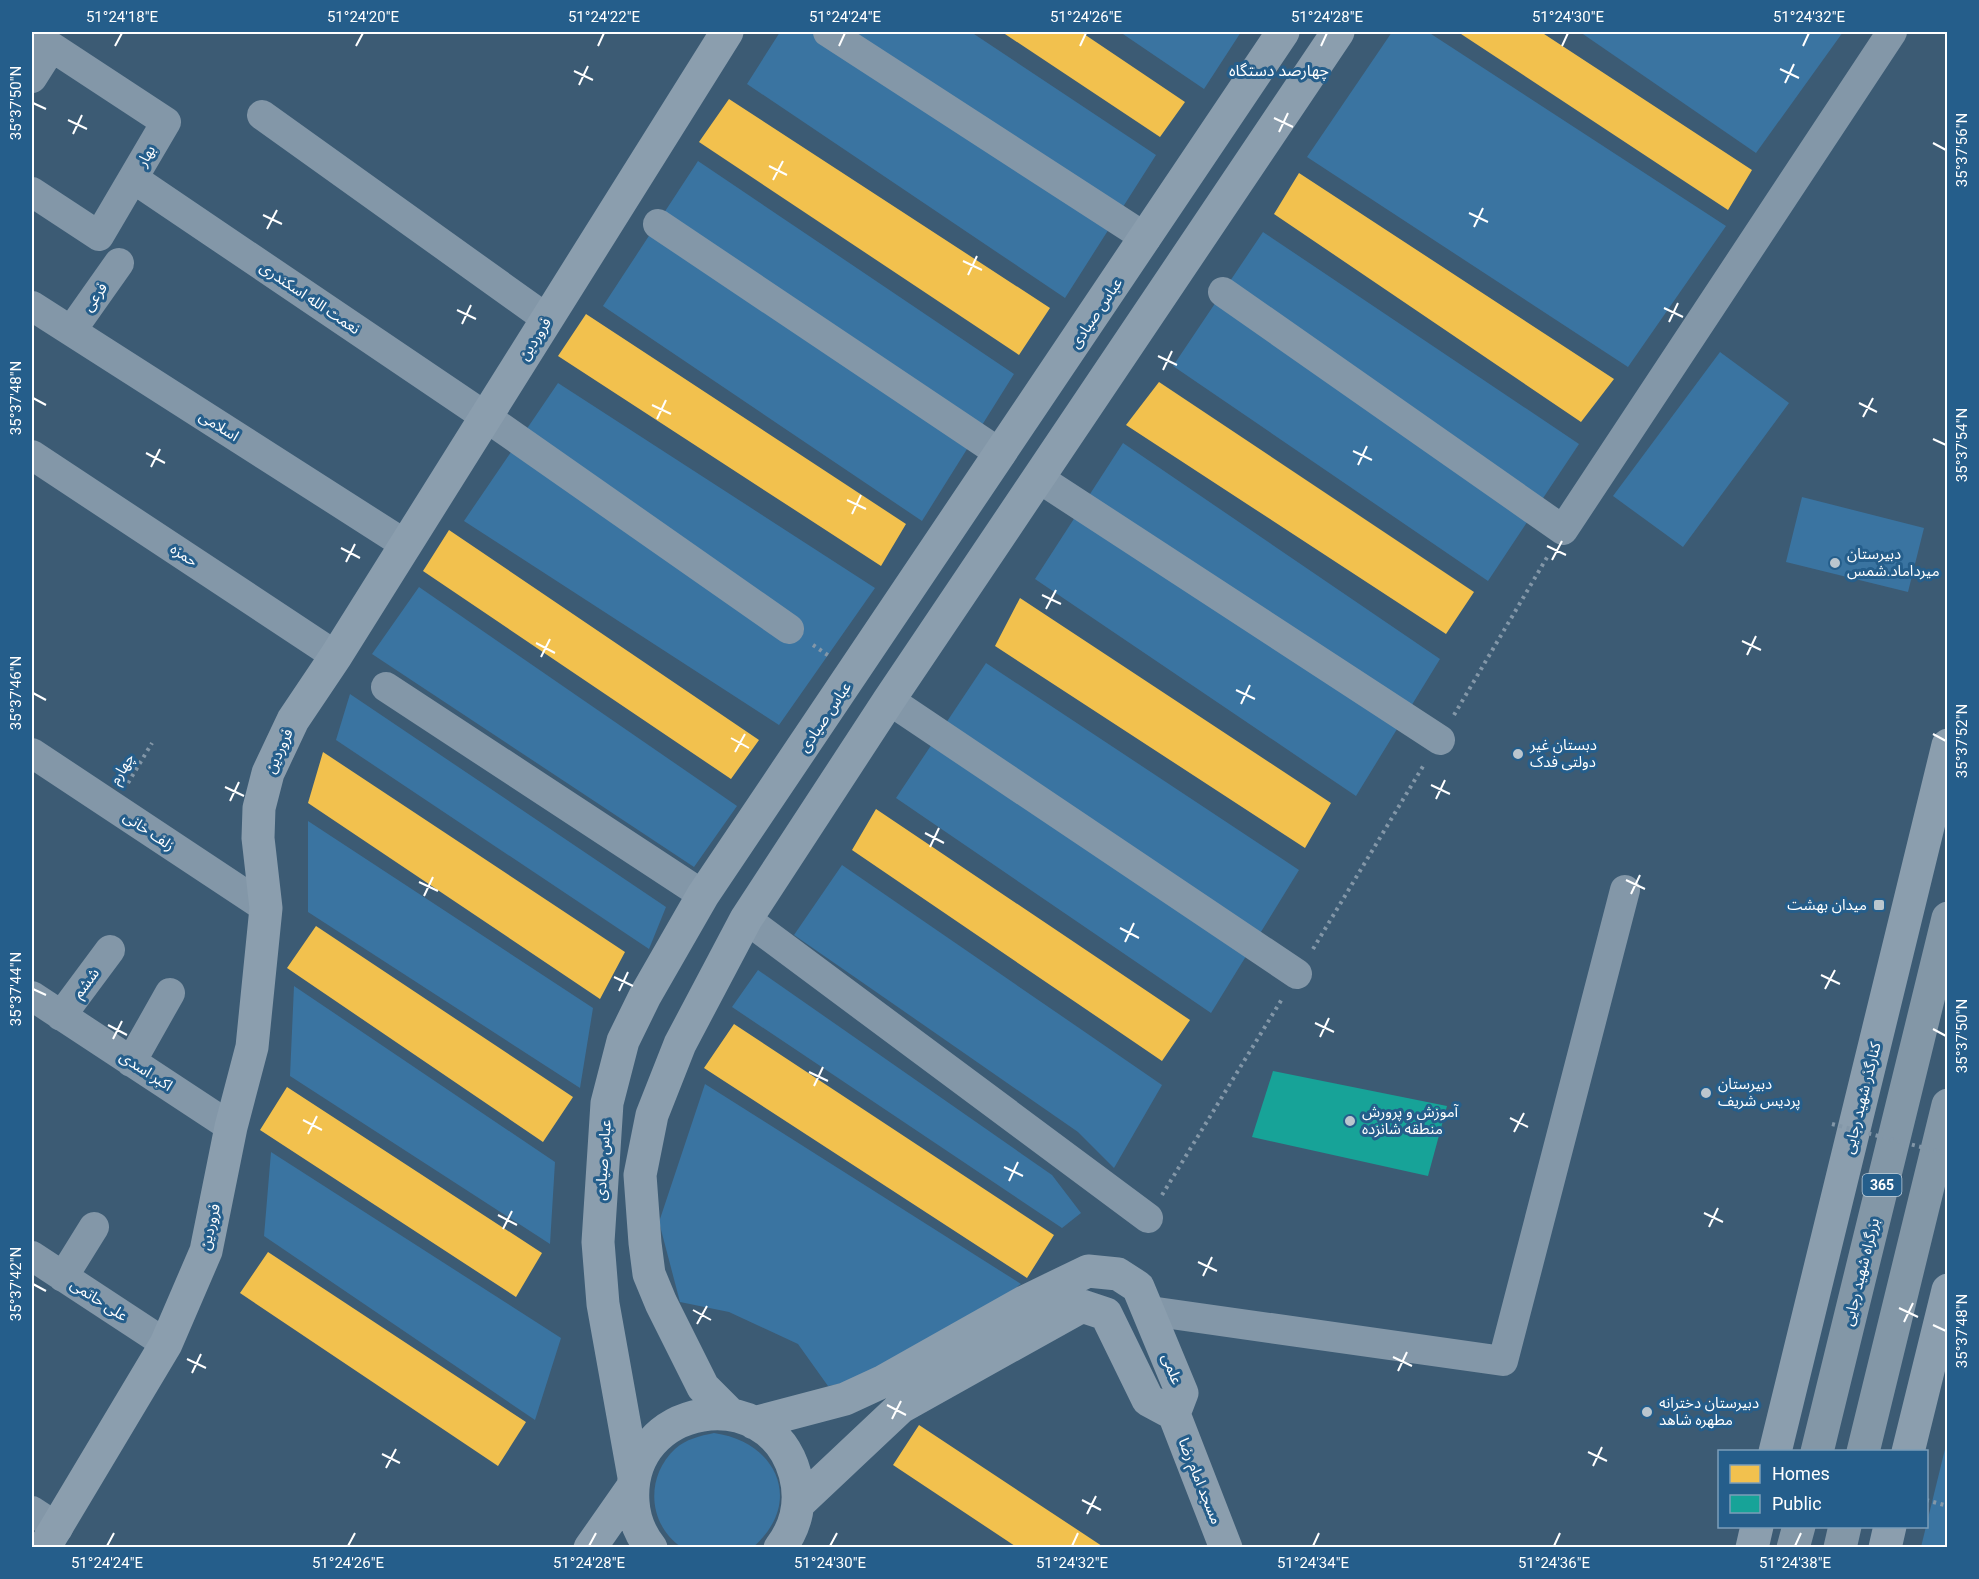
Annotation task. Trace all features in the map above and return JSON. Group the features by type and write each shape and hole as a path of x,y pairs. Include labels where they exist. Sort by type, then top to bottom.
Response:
{"highway":[{"name":"بزرگراه شهید رجایی","path":"1817,1450 1947,918"},
{"path":"1863,1450 1947,1106"},
{"path":"1794,1548 1799,1528"},
{"path":"1840,1548 1845,1528"}],"street":[{"name":"فروردین","path":"44,1529 166,1344 206,1251 231,1127 252,1047 266,908 258,838 259,807 268,773 293,720 336,656 727,32"},
{"path":"828,32 1146,238"},
{"path":"793,1531 798,1484 783,1448 770,1434 742,1418 703,1387 649,1274 640,1175 652,1115 680,1044 746,919 889,700 1338,32"},
{"path":"1223,292 1563,530 1892,32"},
{"name":"عباس صیادی","path":"651,1548 644,1539 634,1515 633,1483 603,1304 599,1263 598,1232 607,1102 623,1041 645,996 703,895 1146,238 1274,34"},
{"path":"32,78 41,41"},
{"name":"بهار","path":"32,192 99,236 166,122 41,41"},
{"path":"262,115 547,319"},
{"name":"نعمت الله اسکندری","path":"134,179 486,417 789,629"},
{"path":"658,224 1001,454"},
{"name":"فرعی","path":"70,331 119,263"},
{"name":"اسلامی","path":"32,306 406,545"},
{"name":"حمزه","path":"32,455 336,656"},
{"path":"1040,478 1440,740"},
{"path":"386,687 703,895"},
{"path":"889,700 1297,974"},
{"name":"کنارگذر شهید رجایی","path":"1776,1450 1947,745"},
{"name":"زلف خانی","path":"32,753 266,908"},
{"path":"793,1531 901,1407 1082,1306 1106,1314 1144,1299 1503,1361 1625,890"},
{"path":"746,919 1148,1218"},
{"name":"ششم","path":"61,1016 110,950"},
{"path":"131,1062 170,993"},
{"name":"اکبر اسدی","path":"32,996 231,1127"},
{"path":"63,1276 94,1227"},
{"name":"علی حاتمی","path":"32,1256 166,1344"},
{"path":"590,1548 633,1483 643,1454 666,1429 680,1420 705,1413 742,1418 845,1399 884,1382 1026,1301 1088,1271 1118,1274 1144,1299"},
{"path":"1908,1450 1947,1290"},
{"name":"علمی","path":"1106,1314 1148,1400 1174,1414 1182,1393 1144,1299"},
{"name":"مسجد امام رضا","path":"1174,1414 1226,1548"},
{"path":"1752,1548 1757,1528"},
{"path":"1885,1548 1890,1528"}],"path":[{"path":"1148,1218 1440,740 1563,530"},
{"path":"789,629 854,674"},
{"name":"چهارم","path":"113,807 152,743"},
{"path":"1832,1124 1947,1154"},
{"path":"1928,1501 1947,1506"}],"shaded area":[{"path":"780,32 971,32 1156,155 1065,298 747,84"},
{"path":"1120,32 1241,32 1204,89"},
{"path":"1392,32 1428,32 1726,226 1628,367 1307,157"},
{"path":"1580,32 1843,32 1756,153"},
{"path":"698,161 1014,374 922,521 603,306"},
{"path":"1263,232 1579,444 1488,581 1173,366"},
{"path":"1720,352 1789,403 1683,547 1613,496"},
{"path":"558,383 875,588 779,725 464,521"},
{"path":"1123,443 1440,659 1356,796 1035,579"},
{"path":"1802,497 1924,528 1908,592 1786,562"},
{"path":"419,587 737,806 694,867 372,654"},
{"path":"986,663 1299,870 1211,1013 896,798"},
{"path":"350,694 666,907 649,949 336,740"},
{"path":"308,821 593,1008 580,1088 308,912"},
{"path":"842,865 1162,1085 1114,1168 1078,1132 794,935"},
{"path":"758,970 1052,1175 1081,1213 1062,1228 732,1007"},
{"path":"294,986 555,1162 550,1244 290,1076"},
{"path":"705,1084 1021,1284 895,1375 828,1386 798,1344 729,1312 680,1302 659,1222"},
{"path":"271,1152 561,1338 535,1420 264,1236"},
{"path":"714,1433 736,1439 754,1448 768,1461 777,1477 780,1494 777,1512 769,1530 753,1547 681,1547 662,1526 657,1513 654,1500 655,1486 665,1460 684,1443"},
{"path":"1947,1441 1947,1547 1921,1547 1926,1528 1928,1528 1928,1518"}],"building: Homes":[{"path":"1002,32 1081,32 1185,102 1160,137"},
{"path":"1458,32 1541,32 1752,170 1728,210"},
{"path":"729,99 1050,308 1019,355 699,142"},
{"path":"1299,173 1614,379 1581,422 1274,214"},
{"path":"586,314 906,524 881,566 558,356"},
{"path":"1159,382 1474,592 1446,634 1126,425"},
{"path":"449,530 759,740 731,779 423,571"},
{"path":"1020,598 1331,803 1305,848 995,646"},
{"path":"323,752 625,952 600,999 308,803"},
{"path":"876,809 1190,1020 1162,1061 852,850"},
{"path":"316,926 573,1097 543,1142 287,968"},
{"path":"734,1024 1054,1235 1027,1278 704,1068"},
{"path":"287,1087 542,1253 516,1297 260,1130"},
{"path":"268,1252 526,1422 498,1466 240,1293"},
{"path":"919,1425 1105,1548 1018,1548 893,1465"}],"building: Public":[{"name":"آموزش و پرورش منطقه شانزده","path":"1273,1071 1447,1106 1428,1176 1252,1137"}],"place":[{"name":"دبیرستان میرداماد.شمس","path":"1835,563"},
{"name":"دبستان غیر دولتی فدک","path":"1518,754"},
{"name":"میدان بهشت","path":"1879,905"},
{"name":"دبیرستان پردیس شریف","path":"1706,1093"},
{"name":"آموزش و پرورش منطقه شانزده","path":"1350,1121"},
{"name":"دبیرستان دخترانه مطهره شاهد","path":"1647,1412"}],"district":[{"name":"چهارصد دستگاه","path":"1279,70"}]}
